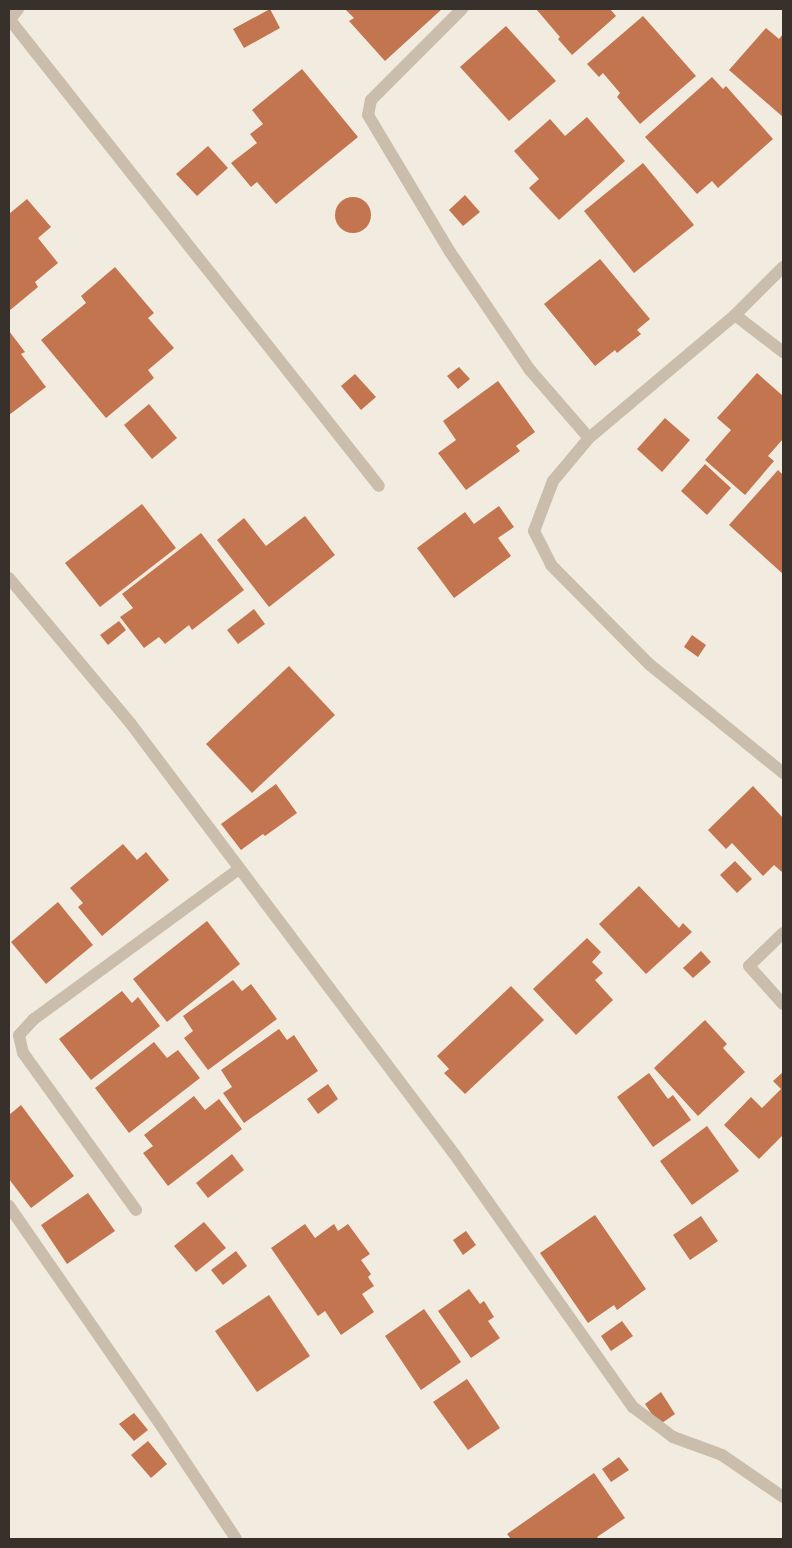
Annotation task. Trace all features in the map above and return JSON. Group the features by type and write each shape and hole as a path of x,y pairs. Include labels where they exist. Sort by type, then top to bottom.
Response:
{"street":[{"path":"18,9 9,21 379,486"},
{"path":"462,9 371,100 368,115 450,252 530,370 589,438"},
{"path":"783,267 734,315 589,438 553,482 534,532 551,565 649,664 783,774"},
{"path":"734,315 783,352"},
{"path":"9,578 131,724 455,1156 633,1407 673,1437 722,1455 783,1497"},
{"path":"136,1210 23,1054 20,1036 34,1019 239,869"},
{"path":"783,933 749,966 783,1004"},
{"path":"9,1206 162,1427 236,1539"}],"building":[{"path":"270,9 280,28 244,48 233,29"},
{"path":"345,9 442,9 385,61 349,21 354,18"},
{"path":"536,9 610,9 616,16 572,55 558,39 560,37"},
{"path":"643,16 696,76 640,124 617,97 620,93 603,73 599,77 587,64"},
{"path":"506,26 556,81 509,121 460,67"},
{"path":"766,28 779,39 783,34 783,117 729,70"},
{"path":"302,69 358,137 276,204 257,182 251,187 231,163 257,143 250,134 263,124 252,110"},
{"path":"712,77 723,89 726,86 773,139 718,188 712,181 697,194 645,137"},
{"path":"587,117 625,161 559,220 529,188 539,179 514,151 550,119 565,136"},
{"path":"208,146 228,168 197,196 176,174"},
{"path":"643,163 694,225 634,273 584,211"},
{"path":"465,195 480,212 463,226 449,210"},
{"path":"353,197 360,198 366,202 370,208 370,222 366,228 360,232 353,233 346,232 340,228 336,222 335,215 336,208 340,202 346,198"},
{"path":"27,199 51,227 38,238 58,263 35,282 38,287 9,311 9,214"},
{"path":"600,259 650,319 637,330 641,334 617,353 615,350 595,366 544,304"},
{"path":"115,267 154,313 148,318 174,348 148,370 154,378 106,418 41,340 86,303 81,296"},
{"path":"9,331 25,352 21,354 46,387 9,415"},
{"path":"459,367 470,379 458,389 447,376"},
{"path":"757,373 783,396 783,439 768,456 774,461 745,495 705,460 731,430 717,418"},
{"path":"355,374 376,397 361,410 341,386"},
{"path":"498,381 535,432 516,446 520,451 466,490 438,453 456,440 443,421"},
{"path":"149,404 177,438 152,459 124,425"},
{"path":"665,418 690,440 662,472 637,449"},
{"path":"705,464 731,488 707,515 681,491"},
{"path":"778,470 783,475 783,574 729,525"},
{"path":"142,504 176,548 100,607 65,563"},
{"path":"499,506 514,527 498,538 511,556 454,598 417,548 465,512 474,524"},
{"path":"305,516 335,555 269,607 217,540 244,518 266,546"},
{"path":"201,533 244,590 192,630 189,625 165,644 159,637 144,648 120,617 133,608 122,594"},
{"path":"254,609 265,624 238,644 227,630"},
{"path":"119,621 126,630 108,645 100,635"},
{"path":"692,635 706,645 698,657 684,647"},
{"path":"289,666 335,715 252,793 206,744"},
{"path":"276,784 297,813 265,836 263,834 241,850 221,824"},
{"path":"753,786 783,818 782,872 774,865 763,876 732,843 726,849 708,830"},
{"path":"123,844 137,860 146,852 169,880 102,936 78,907 83,903 70,888"},
{"path":"735,861 752,879 737,893 720,875"},
{"path":"639,886 679,928 683,923 692,932 646,974 599,924"},
{"path":"58,902 93,945 46,984 11,942"},
{"path":"207,921 240,964 167,1022 133,979"},
{"path":"587,938 601,952 592,962 603,973 595,980 613,1000 576,1035 533,989"},
{"path":"701,951 711,962 693,978 683,968"},
{"path":"233,980 242,991 251,984 277,1019 208,1070 184,1038 193,1031 183,1016"},
{"path":"511,986 544,1020 465,1094 444,1073 449,1069 437,1056"},
{"path":"122,991 132,1003 138,997 160,1026 91,1080 59,1039"},
{"path":"705,1020 727,1044 723,1048 745,1072 698,1116 654,1068"},
{"path":"279,1029 287,1040 294,1035 318,1071 244,1123 223,1093 232,1087 221,1070"},
{"path":"154,1042 167,1058 178,1050 200,1078 129,1133 95,1088"},
{"path":"783,1072 783,1135 759,1159 724,1125 751,1097 762,1108 781,1089 773,1081"},
{"path":"649,1073 668,1099 673,1095 691,1120 653,1147 617,1097"},
{"path":"328,1084 338,1099 318,1114 307,1099"},
{"path":"194,1096 205,1110 219,1099 242,1129 168,1186 143,1153 153,1146 144,1135"},
{"path":"21,1105 74,1176 31,1208 9,1179 9,1115"},
{"path":"707,1126 739,1171 692,1205 660,1161"},
{"path":"232,1154 244,1170 208,1198 196,1183"},
{"path":"88,1193 115,1231 67,1264 41,1225"},
{"path":"595,1215 646,1289 617,1310 614,1305 588,1323 540,1253"},
{"path":"701,1216 718,1241 690,1260 673,1235"},
{"path":"204,1222 226,1248 196,1272 174,1246"},
{"path":"305,1224 315,1238 334,1224 338,1231 348,1224 370,1254 361,1260 371,1274 368,1277 374,1286 362,1294 374,1312 341,1335 325,1311 318,1316 271,1248"},
{"path":"466,1231 476,1245 463,1255 453,1240"},
{"path":"236,1251 247,1266 223,1285 211,1270"},
{"path":"469,1289 480,1304 484,1301 494,1317 488,1321 500,1338 471,1358 438,1311"},
{"path":"269,1295 310,1356 257,1392 215,1331"},
{"path":"424,1309 461,1362 421,1390 385,1336"},
{"path":"622,1321 633,1336 611,1351 601,1336"},
{"path":"467,1379 500,1428 468,1450 433,1402"},
{"path":"661,1392 675,1414 659,1425 645,1404"},
{"path":"134,1413 148,1430 134,1441 119,1424"},
{"path":"148,1441 167,1464 151,1478 131,1455"},
{"path":"619,1457 629,1470 611,1482 602,1469"},
{"path":"594,1473 625,1518 597,1537 599,1539 511,1539 507,1534"}]}
